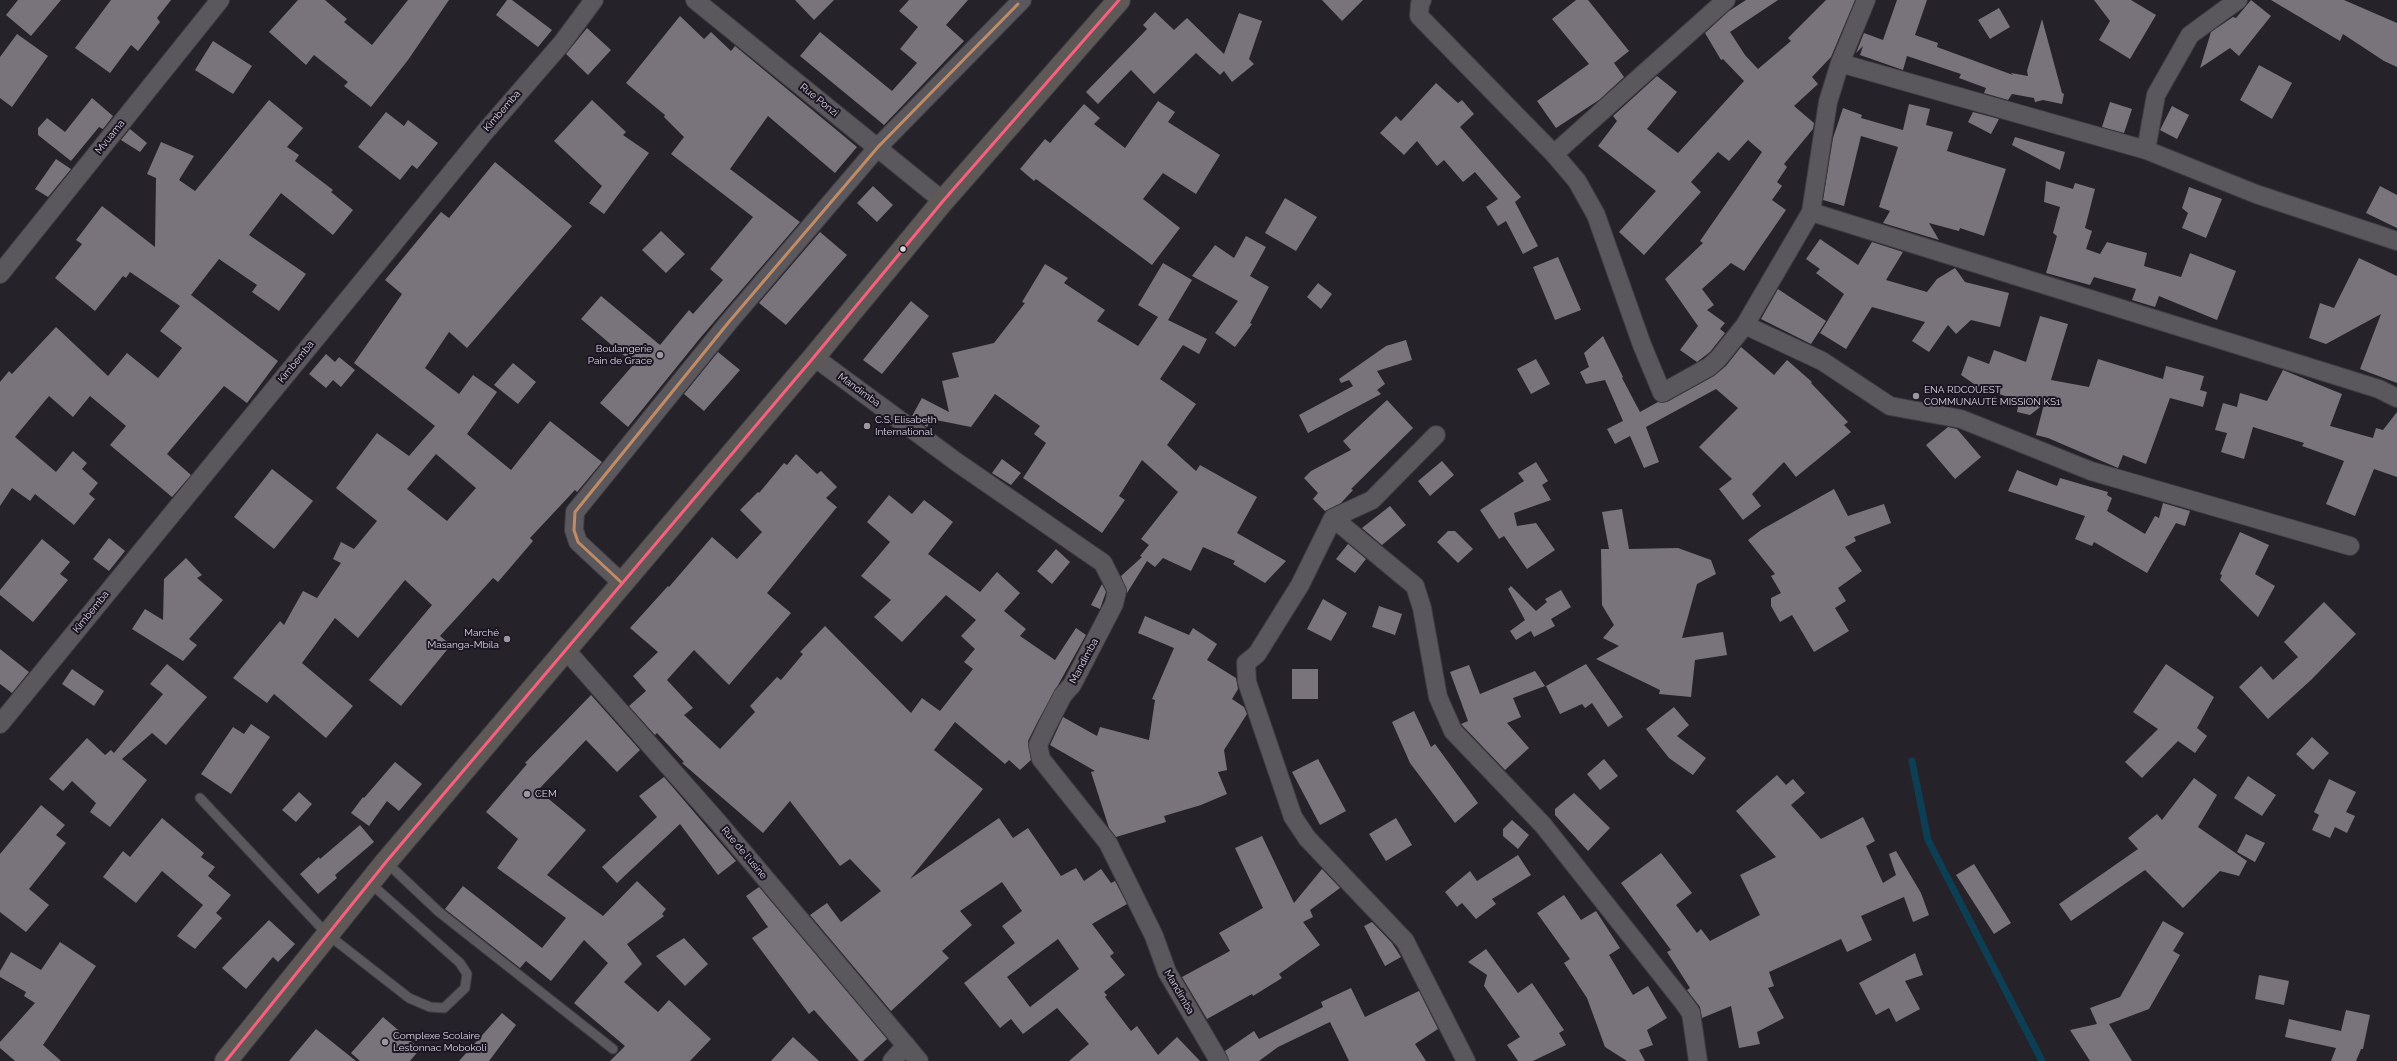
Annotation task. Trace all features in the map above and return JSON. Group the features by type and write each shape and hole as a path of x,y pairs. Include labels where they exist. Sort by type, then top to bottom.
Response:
{"highway":[{"path":"226,1061 386,862 814,357 943,201 1119,0"}],"street":[{"name":"Mvuama","path":"0,274 220,0"},
{"name":"Kimbemba","path":"0,724 484,133 562,43 594,0"},
{"name":"Rue Ponzi","path":"695,0 943,201"},
{"path":"622,583 578,542 574,530 575,512 728,323 878,147 1022,0"},
{"path":"1422,0 1420,4 1419,16 1554,154 1576,181 1596,215 1642,345 1662,393 1709,367 1718,359 1745,325 1811,212 1828,102 1840,62 1866,0"},
{"path":"1554,154 1726,0"},
{"path":"2146,150 2156,95 2190,35 2238,0"},
{"path":"1840,62 2146,150 2256,194 2397,241"},
{"path":"1811,212 2379,390 2397,398"},
{"path":"1745,325 1822,361 1890,406 1961,419 2091,472 2350,546"},
{"name":"Mandimba","path":"814,357 958,463 1103,563 1117,592 1114,604 1072,685 1063,695 1038,745 1041,759 1108,843 1154,936 1167,972 1219,1061"},
{"path":"1436,435 1372,500 1333,518 1300,585 1257,654 1246,663 1247,682 1293,817 1307,838 1405,941 1466,1061"},
{"path":"1333,518 1415,586 1422,608 1438,697 1453,732 1543,825 1684,1003 1691,1013 1698,1061"},
{"name":"Rue de l'usine","path":"565,650 717,821 920,1061"},
{"path":"892,1061 906,1045"}],"lane":[{"path":"200,798 327,934 409,998 430,1007 444,1008 465,988 467,974 460,963 370,882"},
{"path":"386,862 439,912 613,1048"}],"building":[{"path":"18,0 61,0 31,36 6,15"},
{"path":"111,0 171,0 157,18 160,22 138,51 131,45 110,73 75,48"},
{"path":"298,0 325,0 347,19 344,22 372,45 408,0 449,0 408,60 371,107 344,86 348,82 314,55 306,65 269,32"},
{"path":"507,0 512,0 552,30 538,47 496,15"},
{"path":"795,0 834,0 814,20"},
{"path":"909,0 968,0 946,25 964,41 884,125 800,56 820,32 892,91 917,63 900,49 918,27 899,11"},
{"path":"1322,0 1363,0 1342,21"},
{"path":"1576,0 1588,0 1629,51 1614,63 1624,77 1599,100 1556,128 1537,101 1589,64 1552,19"},
{"path":"1746,0 1778,0 1730,32 1745,55 1758,69 1791,41 1788,38 1826,0 1855,0 1831,57 1812,77 1818,84 1794,106 1814,123 1813,129 1784,164 1787,167 1777,182 1782,186 1772,200 1786,210 1744,271 1731,263 1702,289 1714,305 1707,310 1725,323 1720,329 1725,333 1710,352 1697,362 1680,350 1698,326 1665,279 1703,243 1700,241 1762,152 1748,140 1729,161 1718,152 1691,182 1701,192 1644,255 1619,232 1656,191 1598,146 1617,121 1613,116 1657,76 1677,92 1647,129 1678,153 1744,81 1723,59 1721,60 1705,33 1729,11"},
{"path":"1897,0 1927,0 1915,35 1938,43 1937,47 2013,75 2011,73 2028,76 2027,71 2042,19 2062,93 2064,94 2062,104 2043,100 2035,102 2034,98 2012,94 2008,100 1984,93 1986,88 1959,78 1961,74 1907,56 1903,70 1860,55 1863,46 1856,53 1864,33 1883,40"},
{"path":"2094,0 2131,0 2156,15 2130,59 2099,40 2110,21"},
{"path":"2251,0 2271,16 2239,56 2230,48 2200,68 2211,32 2233,17 2236,18"},
{"path":"2271,0 2344,0 2397,23 2397,67 2384,61 2343,34 2340,41"},
{"path":"1999,8 2010,27 1990,39 1978,20"},
{"path":"1155,12 1174,30 1187,18 1224,54 1239,13 1262,21 1249,59 1254,64 1232,82 1224,71 1220,75 1196,53 1154,94 1131,70 1098,104 1086,92 1147,29 1143,25"},
{"path":"680,16 704,39 711,32 731,51 735,46 857,147 835,173 768,116 730,169 800,222 701,337 628,427 600,403 634,364 581,319 601,296 660,345 689,310 693,314 723,280 710,269 753,217 671,154 684,137 664,117 665,115 626,83"},
{"path":"587,28 611,50 588,75 566,54"},
{"path":"17,34 48,56 12,107 0,98 0,57"},
{"path":"213,41 252,66 233,94 195,70"},
{"path":"2259,65 2292,83 2272,119 2240,100"},
{"path":"1436,83 1458,103 1462,100 1474,114 1460,127 1521,197 1515,202 1538,246 1523,254 1506,221 1498,226 1486,207 1498,199 1475,172 1463,182 1444,160 1437,166 1417,141 1404,155 1380,133 1396,116 1401,121"},
{"path":"92,98 113,116 103,129 99,127 71,161 38,135 38,128 47,118 65,132"},
{"path":"269,100 303,128 287,147 299,155 295,161 333,190 331,192 353,210 333,235 281,193 249,235 306,274 279,311 252,292 257,285 219,259 191,295 278,361 247,403 224,386 167,454 191,475 172,497 110,445 126,426 90,396 73,417 49,396 15,437 56,472 73,451 87,463 82,469 98,483 89,494 95,499 74,525 35,494 30,501 12,488 0,506 0,382 9,371 12,374 56,327 108,376 127,353 158,378 182,348 160,331 180,306 130,272 126,278 123,276 95,311 55,278 82,244 76,240 102,206 155,247 156,178 147,174 161,142 194,156 179,180 195,191"},
{"path":"592,100 626,132 623,135 649,153 604,214 589,203 602,186 554,141"},
{"path":"1158,101 1175,112 1168,122 1220,155 1196,194 1163,173 1143,199 1180,228 1152,265 1036,179 1034,181 1020,169 1045,139 1050,143 1084,104 1100,118 1094,124 1125,148"},
{"path":"2110,102 2132,109 2124,133 2102,127"},
{"path":"1909,104 1930,109 1926,125 1953,132 1947,151 2006,169 1984,236 1960,228 1959,231 1929,223 1939,240 1883,223 1890,211 1879,207 1898,147 1861,136 1844,206 1823,200 1833,138 1843,108 1862,115 1861,118 1903,130"},
{"path":"2172,106 2189,115 2177,139 2160,130"},
{"path":"386,112 404,126 408,120 438,143 417,169 412,165 400,180 358,147"},
{"path":"1973,112 1999,119 1991,134 1968,122"},
{"path":"130,129 147,143 140,152 121,140"},
{"path":"2015,137 2065,152 2060,170 2012,145"},
{"path":"56,159 71,169 48,197 35,189"},
{"path":"495,162 572,226 467,348 449,332 425,368 459,394 473,375 497,392 467,434 511,470 550,421 602,462 577,492 575,490 530,538 533,541 498,582 493,578 440,636 451,645 401,706 369,680 432,605 405,580 358,638 335,618 302,663 353,706 326,738 274,694 267,703 233,678 280,621 284,625 303,591 317,598 341,563 333,559 341,542 354,549 377,521 336,488 377,433 409,456 435,426 354,363 402,294 385,280 441,212 449,218","holes":["436,454 476,488 447,521 407,489"]},
{"path":"2046,181 2073,189 2075,183 2095,189 2085,228 2092,231 2086,249 2100,254 2107,242 2147,253 2144,266 2181,277 2190,253 2236,271 2217,320 2159,296 2155,307 2132,300 2136,289 2094,277 2090,285 2046,273 2057,236 2053,233 2060,207 2044,202"},
{"path":"873,186 893,205 877,222 857,203"},
{"path":"2380,186 2397,195 2397,228 2366,213"},
{"path":"2189,187 2222,199 2206,238 2182,228 2188,213 2182,208"},
{"path":"1285,198 1317,217 1296,251 1265,233"},
{"path":"661,231 685,254 666,273 642,250"},
{"path":"820,232 847,255 786,325 759,303"},
{"path":"1246,236 1266,247 1250,276 1269,287 1250,323 1252,324 1235,347 1215,333 1238,301 1192,276 1215,245 1234,258"},
{"path":"1820,239 1858,265 1872,242 1903,252 1886,280 1927,292 1937,279 1955,268 1965,282 2009,293 2000,327 1971,320 1956,334 1948,325 1929,352 1912,341 1925,322 1872,307 1846,349 1820,333 1844,294 1816,273 1820,269 1806,259"},
{"path":"1558,257 1581,310 1555,320 1533,267"},
{"path":"2359,258 2397,276 2397,383 2360,369 2381,314 2326,344 2309,338 2320,303 2334,308"},
{"path":"1163,263 1192,280 1168,320 1207,339 1199,354 1183,345 1160,379 1196,404 1167,445 1196,471 1200,465 1257,497 1237,533 1286,561 1265,583 1233,564 1235,561 1203,547 1191,571 1163,558 1155,567 1147,561 1127,593 1121,576 1142,557 1140,556 1149,545 1141,539 1178,492 1142,460 1119,496 1125,500 1102,533 1023,478 1046,443 1034,434 1040,426 995,394 971,427 931,419 927,427 912,416 922,398 949,412 942,381 959,377 952,353 994,343 1025,303 1022,302 1045,264 1068,278 1064,283 1105,310 1097,321 1138,346 1158,317 1138,305"},
{"path":"1318,283 1332,294 1321,309 1307,297"},
{"path":"1778,289 1826,321 1811,344 1761,319"},
{"path":"911,301 929,316 882,374 863,360"},
{"path":"2040,316 2068,324 2051,380 2089,387 2098,359 2163,379 2166,366 2204,376 2200,390 2207,392 2203,407 2170,398 2146,464 2123,455 2118,468 2048,438 2036,435 2044,404 2030,415 2017,412 2019,401 1977,386 1961,375 1968,356 1989,364 1994,350 2026,362"},
{"path":"1603,336 1623,377 1622,378 1640,412 1658,402 1667,402 1714,376 1726,366 1741,347 1774,375 1787,360 1812,382 1811,383 1848,422 1844,425 1851,432 1796,477 1784,462 1752,494 1761,506 1743,520 1719,489 1732,479 1699,447 1738,408 1716,389 1646,427 1659,462 1644,468 1630,436 1615,444 1607,429 1623,421 1605,380 1586,384 1580,372 1589,367 1584,353"},
{"path":"1406,340 1412,360 1377,371 1385,384 1377,390 1381,394 1308,433 1299,415 1353,386 1349,380 1341,383 1339,379 1386,346"},
{"path":"718,352 740,370 704,411 684,394"},
{"path":"326,354 335,362 339,357 355,370 341,387 333,380 326,388 309,374"},
{"path":"1536,359 1550,384 1531,394 1517,369"},
{"path":"513,363 536,382 518,404 494,385"},
{"path":"2283,370 2342,394 2330,426 2373,438 2376,428 2383,430 2397,412 2397,477 2374,469 2355,516 2326,504 2344,461 2302,446 2304,443 2253,427 2244,459 2221,452 2227,433 2215,430 2223,403 2237,407 2240,393 2267,401"},
{"path":"1387,400 1413,428 1351,489 1353,490 1341,503 1325,511 1313,499 1318,493 1304,478 1311,471 1351,450 1343,441"},
{"path":"1948,427 1957,429 1981,457 1955,479 1926,445"},
{"path":"796,454 817,474 821,471 837,487 826,498 837,507 767,593 791,613 729,685 694,650 667,680 693,708 684,715 720,749 755,712 750,706 777,677 781,680 803,654 800,652 825,626 911,713 922,698 940,711 973,669 964,662 975,649 961,636 976,620 946,595 902,642 874,617 891,600 861,576 890,542 867,522 889,495 912,514 924,500 953,522 928,554 980,592 997,572 1020,593 1004,611 1026,629 1020,636 1055,660 1076,628 1086,635 1028,741 1031,760 1020,770 1009,760 1005,764 955,722 934,750 983,789 910,879 999,818 1013,838 1028,828 1061,876 1076,868 1084,881 1101,869 1111,883 1115,881 1127,904 1092,924 1114,953 1110,956 1125,975 1104,992 1107,995 1105,997 1131,1031 1137,1026 1158,1055 1177,1037 1200,1061 1069,1061 1089,1044 1057,1008 1023,1034 1011,1019 1000,1028 964,983 1015,943 1002,926 1022,911 1002,882 960,911 972,925 942,951 949,958 891,1011 810,915 827,903 841,922 881,891 850,859 840,866 790,801 763,833 682,763 684,762 657,733 655,735 629,706 646,691 633,676 658,652 630,628 668,586 669,587 712,537 737,559 762,532 740,510 758,492 759,493 784,463 787,465","holes":["1058,939 1079,969 1030,1007 1007,977"]},
{"path":"1002,459 1021,473 1011,485 992,473"},
{"path":"1442,461 1454,475 1430,496 1418,481"},
{"path":"1536,462 1548,481 1542,485 1551,500 1514,513 1517,526 1536,523 1555,550 1527,569 1504,536 1499,539 1480,510 1524,481 1518,473"},
{"path":"272,469 313,501 274,549 234,517"},
{"path":"2017,470 2057,486 2060,478 2108,492 2107,495 2112,498 2107,511 2145,534 2155,516 2159,518 2163,503 2190,511 2185,526 2176,523 2147,573 2094,542 2092,546 2075,539 2085,516 2008,491"},
{"path":"1834,489 1848,516 1884,504 1891,523 1854,537 1856,541 1845,547 1862,571 1838,588 1846,601 1835,608 1849,631 1814,652 1792,615 1780,622 1771,606 1771,598 1781,593 1771,576 1775,574 1748,540 1761,530"},
{"path":"1390,506 1406,525 1382,545 1362,528"},
{"path":"1622,509 1629,549 1678,548 1711,560 1716,574 1697,584 1682,638 1723,632 1727,655 1695,660 1691,697 1659,694 1660,690 1596,659 1619,646 1603,638 1614,625 1602,605 1601,549 1609,549 1602,512"},
{"path":"1448,531 1455,531 1473,549 1458,563 1437,542"},
{"path":"2240,532 2269,545 2255,574 2275,586 2258,617 2220,580 2222,575 2220,574"},
{"path":"109,538 125,551 109,571 93,559"},
{"path":"42,539 70,562 60,574 68,580 33,622 0,595 0,590"},
{"path":"1348,544 1366,559 1355,573 1336,559"},
{"path":"1056,549 1070,562 1052,584 1037,571"},
{"path":"186,558 202,575 197,578 223,600 189,639 197,645 183,661 132,629 145,609 163,620 164,579"},
{"path":"1102,584 1106,592 1100,609 1091,605"},
{"path":"1511,586 1536,611 1547,602 1545,599 1561,590 1571,607 1551,619 1555,626 1534,637 1531,631 1516,640 1510,631 1525,620 1508,589"},
{"path":"1323,599 1347,613 1331,641 1307,629"},
{"path":"2324,602 2356,634 2311,680 2268,719 2239,687 2261,666 2273,680 2298,657 2284,642"},
{"path":"1379,606 1402,614 1395,635 1372,627"},
{"path":"1145,616 1189,635 1193,628 1217,644 1207,660 1236,678 1238,689 1232,699 1244,707 1247,714 1224,750 1227,770 1218,772 1227,794 1201,805 1164,816 1166,822 1116,837 1109,828 1091,772 1095,771 1050,745 1063,717 1097,736 1100,727 1149,740 1155,700 1152,699 1174,648 1138,633"},
{"path":"0,649 29,672 12,693 0,684"},
{"path":"167,664 207,697 166,745 152,733 122,759 147,780 110,827 90,812 96,803 72,781 63,791 49,779 87,738 105,755 111,750 114,753 163,694 150,684"},
{"path":"1586,664 1623,717 1608,727 1592,703 1585,708 1582,704 1560,714 1546,686"},
{"path":"2166,664 2214,697 2197,728 2207,736 2195,753 2178,741 2142,778 2125,762 2158,729 2133,712"},
{"path":"1469,665 1480,694 1535,671 1545,686 1513,698 1521,717 1507,723 1529,748 1505,770 1461,724 1468,721 1450,672"},
{"path":"72,669 104,691 94,706 62,684"},
{"path":"1292,669 1318,669 1318,699 1292,699"},
{"path":"591,695 640,750 617,772 586,740 538,790 586,830 547,875 603,916 637,881 666,909 662,914 664,916 627,944 642,964 624,982 658,1012 669,1000 711,1039 690,1061 610,1061 625,1046 574,1003 608,963 584,940 551,981 526,961 520,968 445,909 463,886 542,948 566,918 497,868 518,839 486,812 527,764 525,763"},
{"path":"1674,707 1689,725 1677,736 1706,758 1693,775 1669,758 1646,729"},
{"path":"1414,711 1431,747 1435,744 1478,803 1455,823 1410,763 1392,722"},
{"path":"251,724 270,737 231,794 201,774 233,727 244,734"},
{"path":"2312,737 2329,753 2313,770 2296,754"},
{"path":"1318,759 1346,811 1320,825 1292,772"},
{"path":"1604,759 1618,776 1600,790 1587,774"},
{"path":"395,762 422,784 399,811 387,801 369,826 351,813 363,797 364,798"},
{"path":"1777,775 1786,785 1793,779 1805,793 1791,805 1821,839 1863,817 1875,841 1866,846 1883,883 1896,875 1889,854 1896,851 1921,893 1929,915 1913,922 1904,897 1861,916 1872,940 1847,952 1841,939 1769,972 1774,986 1768,988 1784,1018 1757,1032 1760,1044 1739,1048 1731,1006 1702,1018 1700,1007 1687,990 1690,988 1667,952 1671,950 1621,883 1661,853 1692,893 1676,905 1697,933 1701,929 1710,941 1760,915 1740,875 1776,857 1736,811"},
{"path":"2248,776 2276,795 2262,816 2234,798"},
{"path":"664,777 736,861 718,875 680,824 617,883 602,867 657,817 639,796"},
{"path":"2194,778 2217,795 2198,827 2247,861 2239,876 2220,871 2183,908 2145,870 2071,921 2059,904 2138,849 2128,838 2157,814 2162,820"},
{"path":"2329,779 2356,792 2346,812 2355,816 2347,833 2335,827 2330,838 2312,830 2319,815 2314,812"},
{"path":"299,792 312,804 296,822 282,810"},
{"path":"1574,793 1610,828 1588,851 1555,815 1555,809"},
{"path":"41,805 65,825 56,835 66,843 29,889 49,905 26,932 0,912 0,854"},
{"path":"162,818 204,853 201,857 215,867 208,876 231,895 216,913 222,918 195,949 177,936 203,905 162,871 136,903 103,877 123,851 130,857"},
{"path":"1396,818 1412,845 1386,861 1369,834"},
{"path":"1512,820 1529,835 1518,849 1503,836 1503,829"},
{"path":"360,825 374,842 335,875 337,878 318,894 300,874"},
{"path":"2246,834 2265,843 2255,862 2237,852"},
{"path":"1262,836 1294,903 1322,869 1340,888 1310,910 1313,917 1303,922 1320,945 1279,974 1282,978 1253,996 1252,994 1207,1019 1182,977 1230,951 1219,933 1263,908 1235,848"},
{"path":"1518,855 1531,875 1492,899 1496,904 1476,919 1462,903 1457,907 1445,892 1470,871 1477,881"},
{"path":"1974,864 2011,923 1994,934 1956,875"},
{"path":"759,887 887,1039 863,1061 859,1061 814,1010 809,1014 752,938 768,927 746,896"},
{"path":"1564,895 1581,920 1596,911 1620,948 1609,955 1633,995 1648,986 1667,1018 1647,1030 1653,1045 1639,1050 1645,1061 1627,1061 1605,1047 1587,998 1564,963 1570,959 1537,913"},
{"path":"269,920 295,944 278,962 273,957 246,989 222,968"},
{"path":"2163,921 2184,933 2173,951 2180,955 2149,1009 2109,1024 2132,1061 2090,1061 2070,1030 2097,1024 2090,1008 2120,997"},
{"path":"1372,922 1392,943 1401,957 1385,966 1364,926"},
{"path":"684,938 708,964 685,986 656,956"},
{"path":"60,942 96,966 43,1045 61,1061 15,1061 0,1048 0,1042 35,1003 24,996 26,992 0,977 0,971 11,952 41,970"},
{"path":"1486,949 1518,993 1532,983 1564,1030 1559,1033 1566,1045 1533,1061 1518,1061 1507,1045 1520,1037 1484,986 1487,975 1468,962"},
{"path":"1915,953 1923,975 1905,981 1920,1009 1896,1022 1889,1008 1876,1015 1859,983"},
{"path":"2259,975 2289,981 2284,1005 2255,999"},
{"path":"1351,988 1365,1017 1419,991 1438,1029 1415,1044 1426,1061 1349,1061 1330,1022 1278,1047 1259,1061 1229,1061 1225,1051 1254,1031 1259,1039 1323,1007 1321,1002"},
{"path":"2346,1010 2370,1015 2363,1049 2361,1049 2356,1061 2331,1061 2336,1048 2285,1037 2289,1019 2341,1031"},
{"path":"502,1013 516,1025 489,1061 459,1061"},
{"name":"Complexe Scolaire Lestonnac Mobokoli","path":"383,1017 420,1049 410,1061 360,1061 351,1053"},
{"path":"316,1029 356,1061 289,1061"},
{"path":"793,1037 819,1061 771,1061"}],"waterway":[{"path":"1912,761 1928,840 2042,1061"}],"transit line":[{"path":"226,1061 386,862 814,357 943,201 1119,0"},
{"path":"622,583 578,542 574,530 575,512 728,323 878,147 1018,4"}],"place":[{"name":"Boulangerie Pain de Grace","path":"660,355"},
{"name":"ENA RDCOUEST COMMUNAUTÉ MISSION KS1","path":"1916,396"},
{"name":"C.S. Elisabeth International","path":"867,426"},
{"name":"Marché Masanga-Mbila","path":"507,639"},
{"name":"CEM","path":"527,794"},
{"name":"Complexe Scolaire Lestonnac Mobokoli","path":"385,1042"}]}
